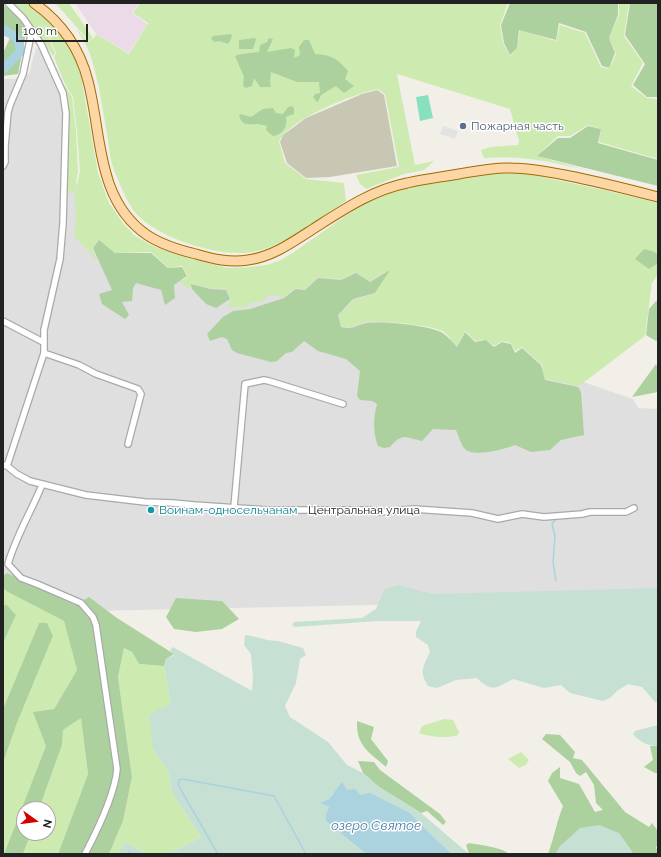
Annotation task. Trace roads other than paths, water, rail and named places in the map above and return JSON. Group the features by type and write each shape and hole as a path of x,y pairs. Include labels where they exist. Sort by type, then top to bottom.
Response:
{"main road":[{"path":"34,3 58,23 67,34 82,64 88,80 100,151 106,175 112,193 121,209 136,227 148,235 160,242 185,251 220,260 246,261 255,259 280,250 348,207 375,193 406,183 510,167 546,172 611,185 658,197"}],"street":[{"path":"5,466 44,353 43,342 61,244 66,113 63,93 41,44 23,18 8,3"},
{"path":"3,166 5,162 8,112 23,74 32,30"},
{"path":"3,321 43,342"},
{"path":"44,353 79,364 96,374 138,389 141,394 128,444"},
{"path":"234,507 245,384 264,380 269,381 343,404"},
{"name":"Центральная улица","path":"5,466 30,481 42,485 86,495 145,502 287,510 369,510 380,512 414,509 472,513 498,519 522,514 544,516 582,514 590,512 626,512 634,508"},
{"path":"42,485 19,533 8,564 21,578 81,603 93,617 96,624 117,769 116,780 93,839 85,854"}],"water":[{"name":"озеро Святое","path":"342,782 347,790 355,789 360,795 370,793 410,813 452,854 366,854 326,821 326,814 329,807 320,803 329,799"}],"waterway":[{"path":"3,29 17,38 21,51 3,69"},
{"path":"556,581 553,562 555,536 552,524 557,518"},
{"path":"218,854 178,785 179,780 182,779 274,796 306,854"}],"place":[{"name":"Пожарная часть","path":"463,126"},
{"name":"Воинам-односельчанам","path":"151,510"}]}
